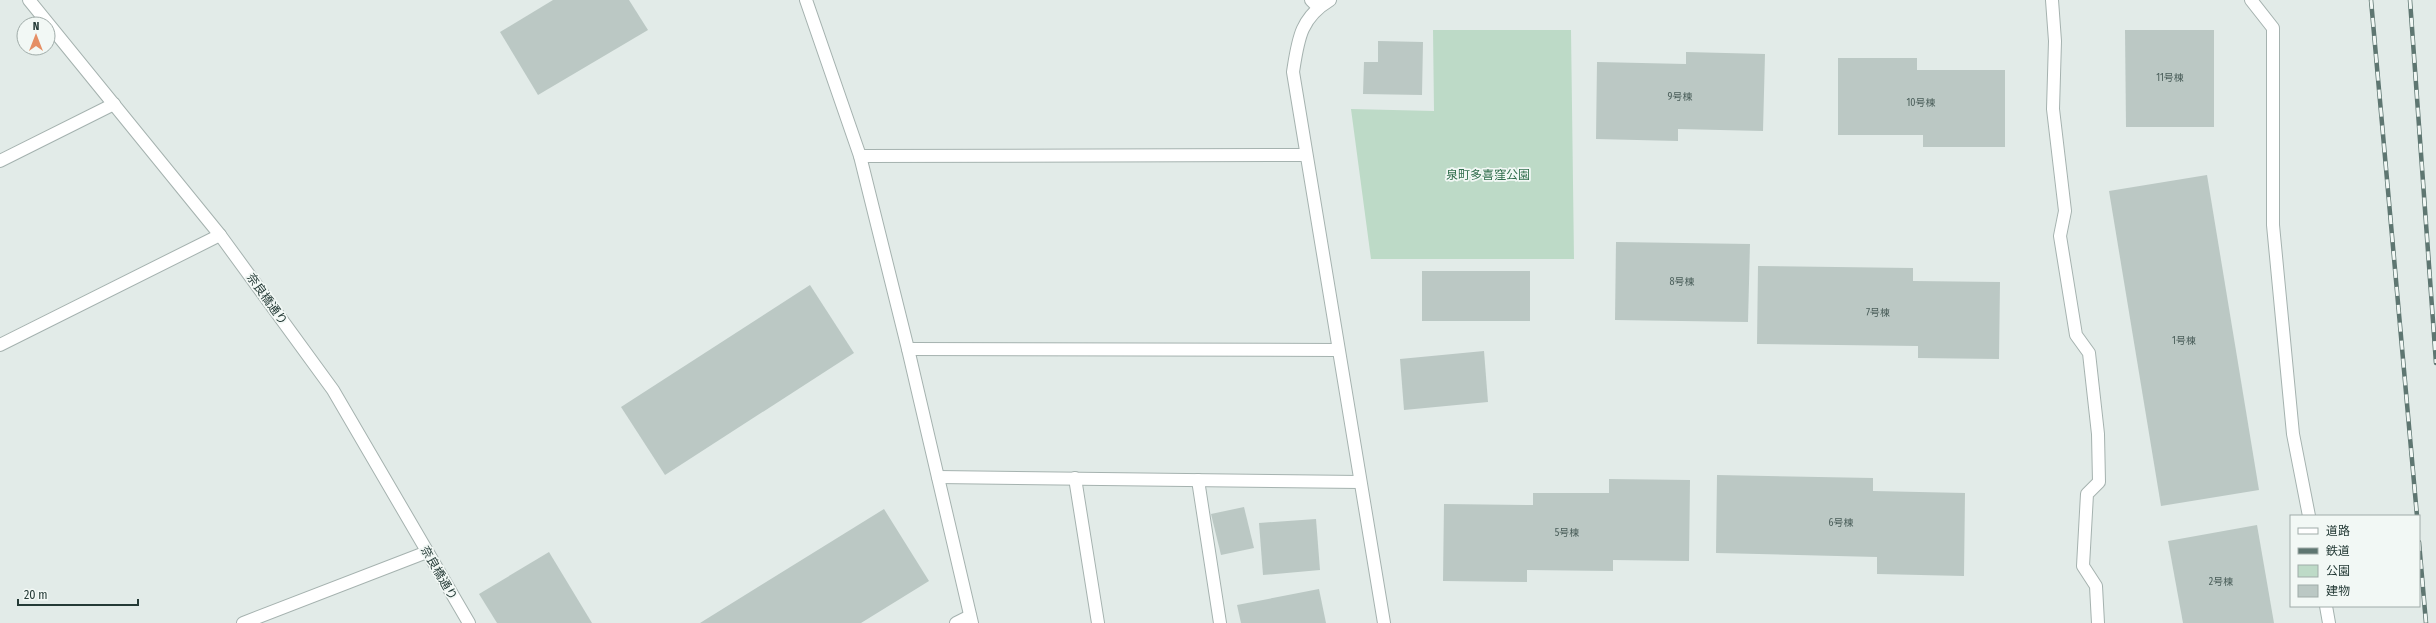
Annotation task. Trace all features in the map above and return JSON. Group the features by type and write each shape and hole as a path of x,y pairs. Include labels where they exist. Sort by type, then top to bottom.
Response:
{"street":[{"name":"奈良橋通り","path":"29,0 220,235 333,390 468,623"},
{"path":"806,0 860,156 908,349 971,619 956,623"},
{"path":"1330,0 1315,4 1299,35 1293,72 1384,623"},
{"path":"2052,0 2055,41 2053,109 2065,211 2060,236 2076,335 2089,353 2098,434 2099,482 2087,494 2082,566 2096,586 2098,623"},
{"path":"2251,0 2273,28 2273,225 2293,434 2309,515"},
{"path":"0,161 114,104"},
{"path":"860,156 1306,155"},
{"path":"0,345 220,235"},
{"path":"908,349 1338,350"},
{"path":"938,477 1360,482"},
{"path":"1075,478 1098,623"},
{"path":"1198,480 1220,623"},
{"path":"243,623 427,552"},
{"path":"2326,607 2329,623"}],"green space":[{"name":"泉町多喜窪公園","path":"1433,30 1571,30 1574,259 1371,259 1351,109 1434,111"}],"building":[{"path":"553,0 629,0 648,30 538,95 500,32"},
{"path":"2125,30 2214,30 2214,127 2126,127"},
{"path":"1378,41 1423,42 1422,95 1363,94 1364,62 1378,62"},
{"path":"1686,52 1765,54 1763,131 1678,129 1678,141 1596,139 1597,62 1686,64"},
{"path":"1838,58 1917,58 1917,70 2005,70 2005,147 1923,147 1923,135 1838,135"},
{"path":"2207,175 2259,490 2161,506 2109,191"},
{"path":"1616,242 1750,244 1748,322 1615,320"},
{"path":"1758,266 1913,268 1913,281 2000,282 1999,359 1918,358 1918,346 1757,344"},
{"path":"1422,271 1530,271 1530,321 1422,321"},
{"path":"810,285 854,353 665,475 621,407"},
{"path":"1484,351 1488,402 1404,410 1400,359"},
{"path":"1717,475 1873,478 1873,491 1965,493 1964,576 1877,574 1877,557 1716,553"},
{"path":"1609,479 1690,480 1689,561 1613,560 1613,571 1527,570 1527,582 1443,581 1444,504 1533,505 1533,493 1609,493"},
{"path":"1244,507 1254,548 1221,555 1211,514"},
{"path":"884,509 929,581 861,623 700,623"},
{"path":"1316,519 1320,570 1263,575 1259,523"},
{"path":"2257,525 2274,623 2183,623 2168,541"},
{"path":"549,552 592,623 497,623 479,594"},
{"path":"1319,589 1326,623 1241,623 1237,605"}],"railway":[{"path":"2371,0 2417,515"},
{"path":"2410,0 2436,363"},
{"path":"2420,554 2426,623"}]}
